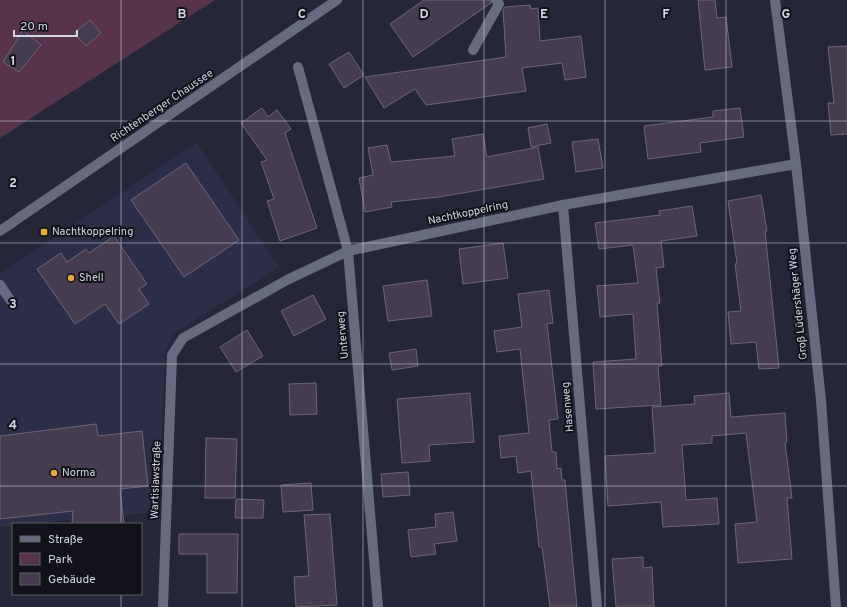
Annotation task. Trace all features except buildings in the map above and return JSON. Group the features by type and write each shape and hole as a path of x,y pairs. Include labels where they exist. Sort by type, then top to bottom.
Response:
{"street":[{"name":"Richtenberger Chaussee","path":"0,232 337,0"},
{"path":"473,50 499,4 496,0"},
{"name":"Groß Lüdershäger Weg","path":"775,0 796,164 820,400 836,607"},
{"name":"Unterweg","path":"298,67 348,251 378,607"},
{"name":"Nachtkoppelring","path":"172,354 183,338 287,280 348,251 563,205 796,164"},
{"name":"Hasenweg","path":"563,205 597,607"},
{"path":"0,285 11,301"},
{"name":"Wartislawstraße","path":"163,607 172,354"}],"shaded area":[{"path":"197,143 279,267 175,333 165,351 159,512 41,523 12,523 12,526 0,527 0,274"}],"green space":[{"path":"0,0 215,0 0,138"}],"place":[{"name":"Nachtkoppelring","path":"44,232"},
{"name":"Shell","path":"71,278"},
{"name":"Norma","path":"54,473"}]}
